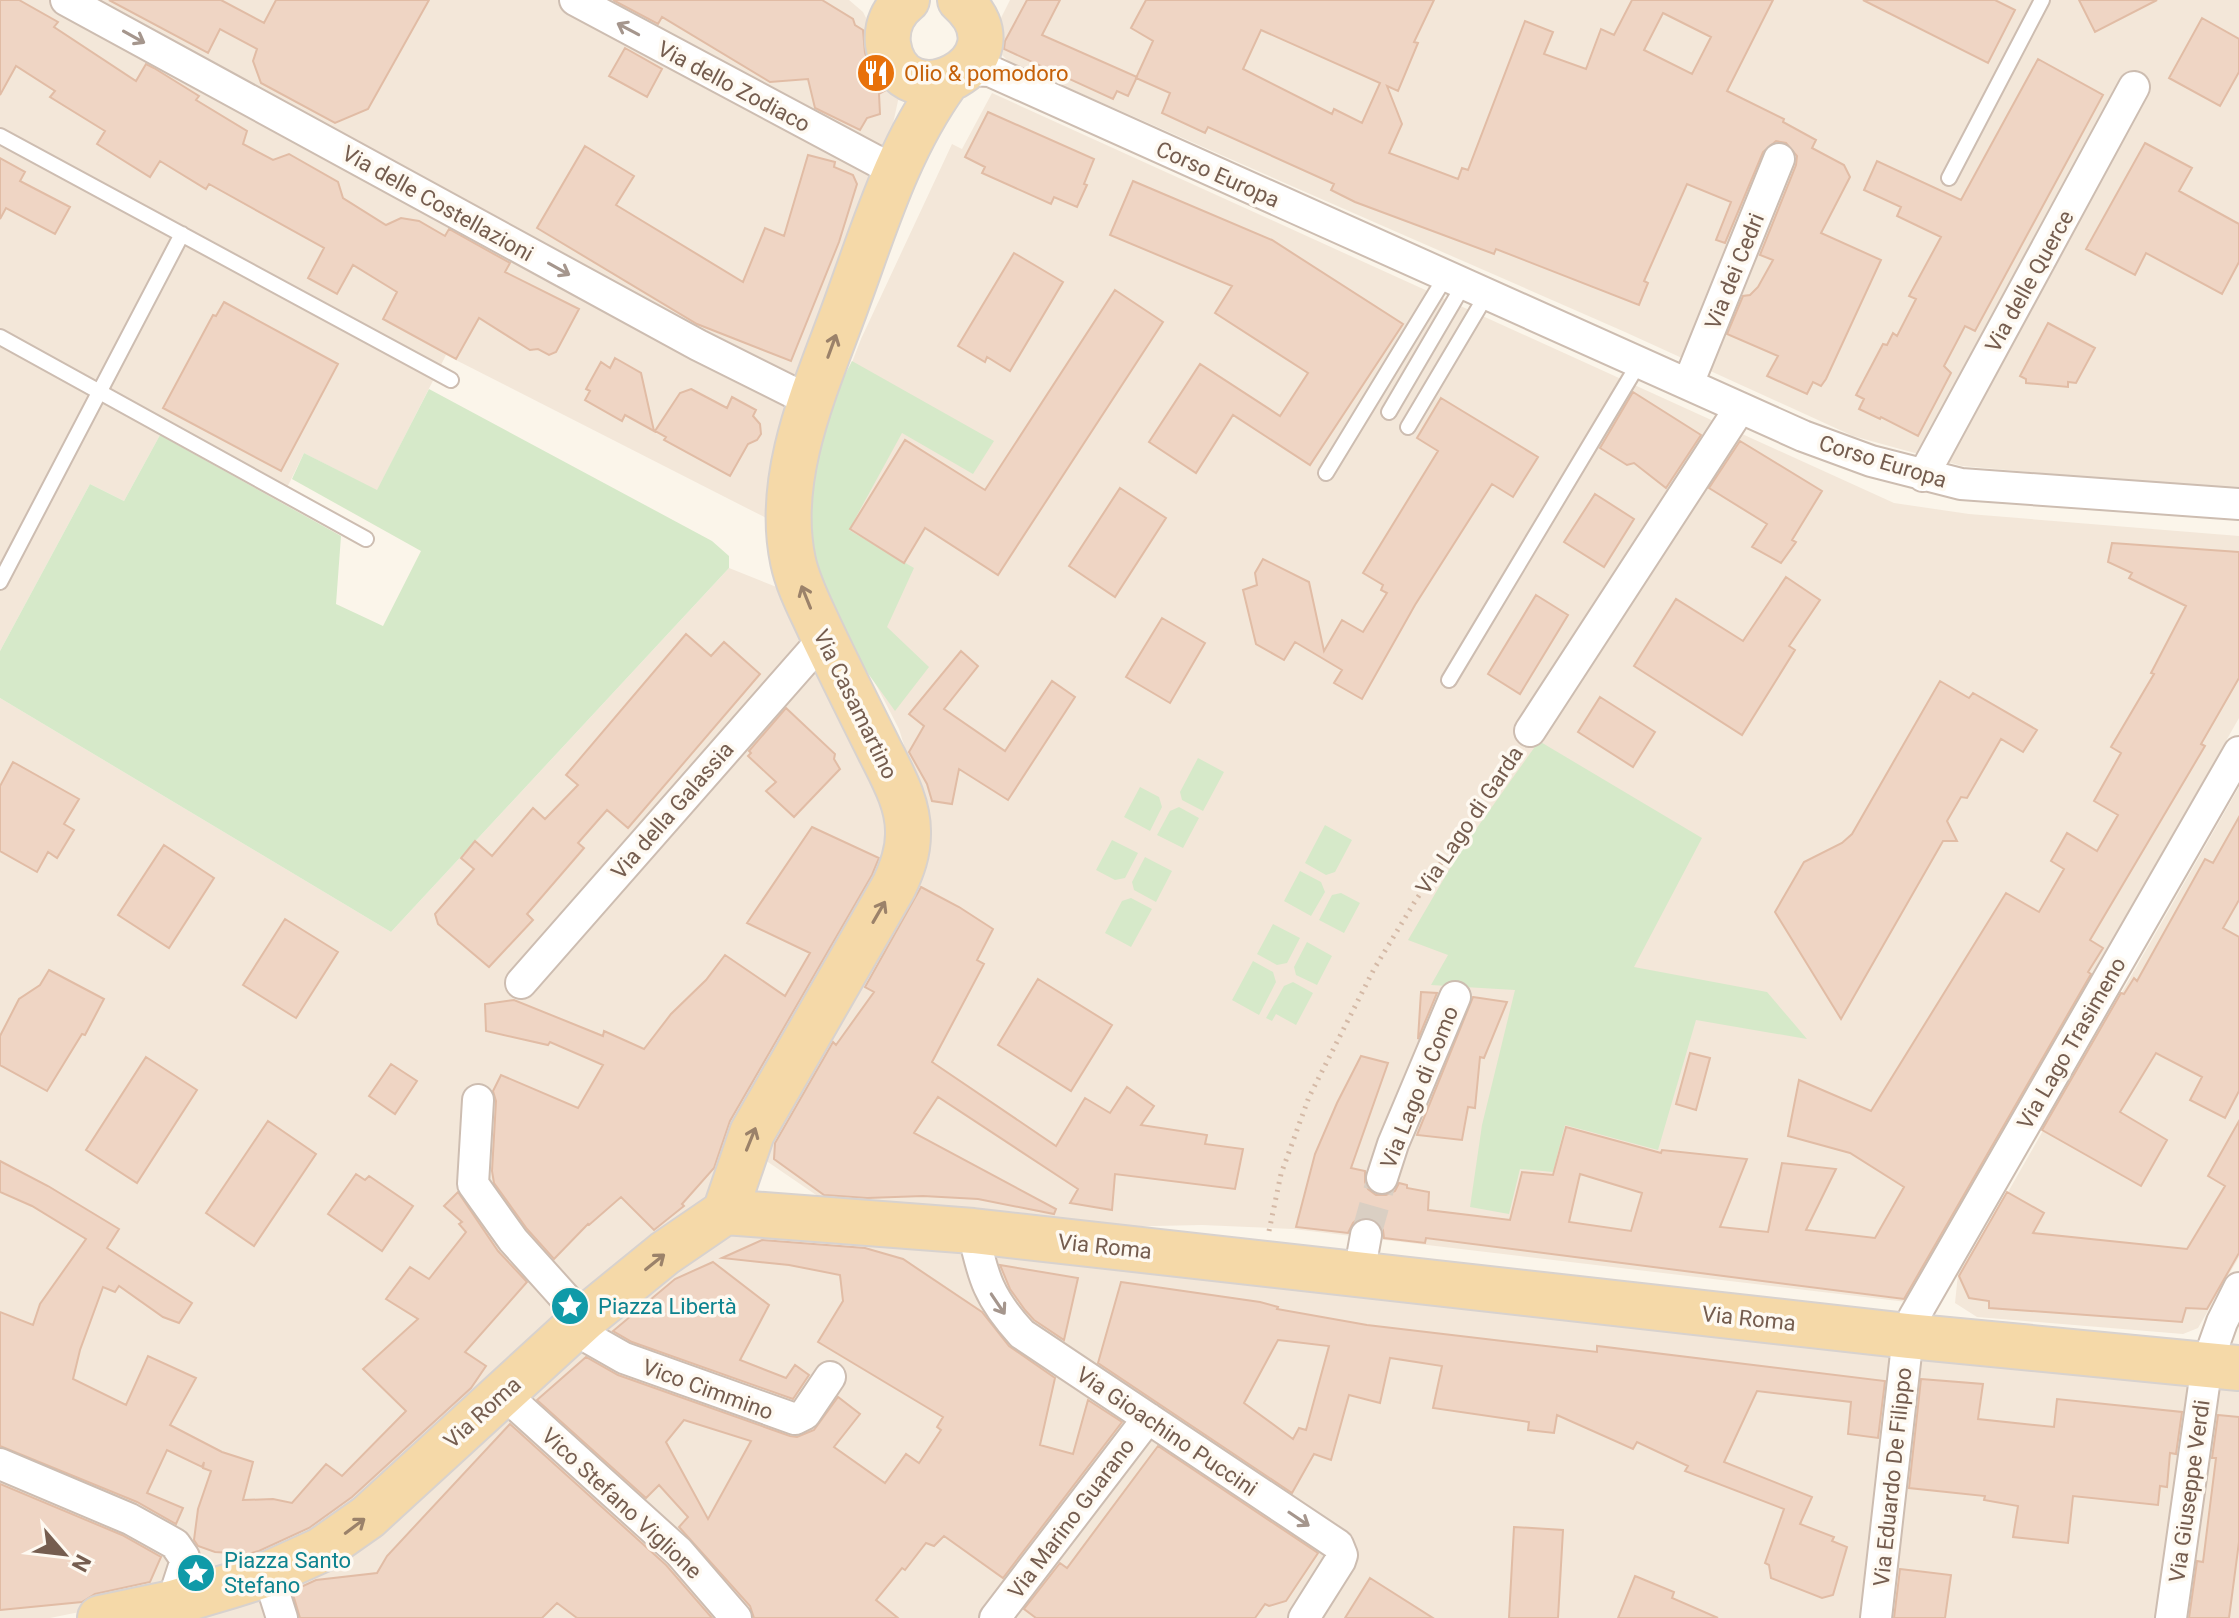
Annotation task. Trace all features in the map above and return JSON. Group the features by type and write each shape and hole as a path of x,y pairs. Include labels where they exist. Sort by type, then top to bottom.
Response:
{"main road":[{"path":"888,9 887,40 890,53 906,75 960,71 978,25 970,9 960,0"},
{"name":"Via Casamartino","path":"725,1212 752,1133 894,886 907,854 908,832 900,794 824,638 793,562 789,530 798,449 895,171 921,121 960,71"},
{"name":"Via Roma","path":"100,1618 160,1609 268,1574 321,1550 356,1526 578,1324 665,1253 725,1212 973,1231 1263,1263 1362,1255 1908,1336 2223,1366"}],"street":[{"name":"Via delle Costellazioni","path":"66,0 698,345 812,402"},
{"name":"Via dello Zodiaco","path":"575,0 895,171"},
{"name":"Corso Europa","path":"960,71 1466,285 1829,446 1923,476 1961,484 2239,504"},
{"name":"Via delle Querce","path":"1923,476 2134,87"},
{"name":"Via dei Cedri","path":"1688,384 1779,159"},
{"name":"Via Lago di Garda","path":"1530,731 1740,408"},
{"name":"Via della Galassia","path":"521,983 824,638"},
{"name":"Via Lago Trasimeno","path":"1908,1336 1929,1289 2239,752"},
{"name":"Via Lago di Como","path":"1382,1178 1393,1144 1455,997"},
{"path":"478,1100 473,1184 578,1324"},
{"name":"Via Gioachino Puccini","path":"973,1231 983,1278 1000,1308 1022,1334 1338,1545 1340,1561 1304,1618"},
{"name":"Via Giuseppe Verdi","path":"2171,1618 2223,1366 2222,1322 2239,1288"},
{"name":"Vico Cimmino","path":"578,1324 624,1358 795,1419 805,1414 830,1377"},
{"name":"Via Eduardo De Filippo","path":"1876,1618 1908,1336"},
{"name":"Vico Stefano Viglione","path":"503,1393 679,1552 736,1618"},
{"name":"Via Marino Guarano","path":"995,1618 1148,1418"},
{"path":"0,1464 130,1519 175,1544 185,1563 160,1609"},
{"path":"268,1574 282,1618"}],"lane":[{"path":"1949,178 2042,0"},
{"path":"0,136 451,380"},
{"path":"0,582 182,234"},
{"path":"1389,412 1466,285"},
{"path":"1408,427 1466,285"},
{"path":"1326,473 1466,285"},
{"path":"0,337 366,539"},
{"path":"1449,680 1639,363"}],"path":[{"name":"Via Lago di Garda","path":"1263,1263 1281,1174 1309,1097 1374,969 1406,915 1530,731"}],"shaded area":[{"path":"0,0 849,0 863,12 901,87 889,142 778,524 446,355 377,491 304,453 280,502 160,435 124,501 90,484 0,651"},
{"path":"1010,0 2239,0 2239,491 1962,466 1853,436 1625,332 1009,62 993,46 998,24"},
{"path":"992,93 1894,503 1969,514 2239,536 2239,718 1907,1302 1293,1229 1202,1225 1107,1227 1018,1212 822,1199 765,1160 767,1140 929,825 899,729 865,663 834,409 861,339 952,144 962,149"},
{"path":"729,568 789,592 901,831 719,1205 320,1539 163,1595 50,1618 0,1618 0,698 391,932"},
{"path":"2239,787 2239,1257 2198,1328 2183,1334 1977,1317 1955,1303 1958,1274"},
{"path":"730,1223 2239,1383 2239,1618 149,1618 260,1586"}],"green space":[{"path":"852,361 994,441 973,474 902,433 849,530 914,568 887,627 929,667 895,711 849,647 809,558 809,481 823,418"},
{"path":"429,389 712,541 729,556 729,568 391,932 0,698 0,651 90,484 124,501 160,435 341,536 336,604 383,626 421,551 292,479 304,453 377,490"},
{"path":"1539,741 1702,838 1634,967 1767,992 1807,1039 1696,1020 1658,1150 1565,1125 1553,1172 1520,1169 1509,1214 1470,1207 1482,1125 1515,990 1431,985 1448,955 1408,940 1459,853"},
{"path":"1198,758 1224,772 1203,811 1182,800 1180,792"},
{"path":"1140,787 1159,797 1162,807 1150,831 1124,817"},
{"path":"1179,807 1199,818 1183,848 1157,835 1170,811"},
{"path":"1325,825 1352,840 1335,872 1326,875 1305,863"},
{"path":"1112,840 1138,853 1125,878 1115,880 1096,870"},
{"path":"1145,857 1172,871 1156,902 1134,890 1132,882"},
{"path":"1300,871 1321,882 1325,892 1311,916 1284,901"},
{"path":"1341,893 1360,903 1344,933 1319,920 1332,895"},
{"path":"1131,898 1152,909 1131,947 1105,933 1122,901"},
{"path":"1273,924 1300,938 1287,963 1277,965 1257,954"},
{"path":"1307,942 1332,956 1317,985 1296,975 1294,967"},
{"path":"1253,961 1273,972 1276,982 1259,1015 1232,1000"},
{"path":"1293,982 1313,993 1296,1025 1276,1014 1272,1021 1266,1018 1284,986"}],"building":[{"path":"0,0 19,0 58,22 54,27 136,81 146,64 154,68 199,96 196,100 247,131 243,144 273,160 289,154 338,182 343,198 386,225 401,218 419,221 445,236 449,229 510,263 505,272 579,309 556,352 549,355 538,349 530,350 479,318 456,359 383,319 397,292 353,265 337,294 308,278 324,248 209,184 206,189 160,161 150,177 97,144 105,131 50,97 55,91 16,66 0,95"},
{"path":"109,0 221,0 264,23 276,0 429,0 368,109 335,123 261,83 253,61 257,49 220,29 208,53"},
{"path":"613,0 822,0 853,19 855,25 863,30 865,53 875,78 886,90 879,94 880,114 867,118 860,130 815,108 808,79 770,82 662,17 658,24"},
{"path":"1027,0 1060,0 1042,35 1137,77 1128,96 1117,91 1113,99 1004,49 1005,41"},
{"path":"1146,0 1434,0 1414,42 1418,43 1398,91 1387,86 1402,124 1389,153 1458,179 1462,168 1468,170 1525,21 1553,32 1544,54 1586,69 1601,29 1614,35 1632,0 1773,0 1727,91 1784,119 1783,122 1816,140 1812,148 1844,165 1850,177 1821,233 1881,260 1826,379 1821,386 1813,382 1807,394 1767,376 1778,356 1727,334 1743,296 1750,295 1758,287 1773,260 1760,255 1796,165 1797,156 1786,143 1776,141 1763,152 1725,243 1716,240 1731,202 1687,184 1644,281 1648,283 1639,305 1496,249 1494,254 1355,202 1331,190 1334,184 1208,127 1205,133 1162,113 1170,93 1136,78 1153,41 1131,28","holes":["1663,13 1711,37 1692,74 1644,50","1261,30 1380,83 1362,123 1334,109 1332,114 1243,69"]},
{"path":"1863,0 1995,0 2015,10 1988,63"},
{"path":"2079,0 2157,0 2095,32"},
{"path":"2202,18 2239,39 2239,72 2220,106 2169,78"},
{"path":"625,48 662,69 647,97 609,76"},
{"path":"2038,59 2103,95 1975,331 1965,326 1944,366 1951,373 1918,436 1859,409 1864,399 1856,395 1883,344 1887,345 1893,333 1897,336 1916,299 1909,296 1941,237 1897,216 1901,207 1864,190 1877,161 1961,200"},
{"path":"988,112 1094,159 1077,207 1054,197 1051,204 982,173 985,167 965,157"},
{"path":"2145,143 2192,168 2179,191 2239,224 2239,262 2222,294 2146,253 2135,275 2086,249"},
{"path":"585,146 634,176 616,205 743,282 765,228 784,236 808,155 835,162 834,167 853,175 857,184 839,242 791,361 697,324 537,228"},
{"path":"0,158 25,172 20,181 70,207 55,234 6,208 0,219"},
{"path":"1133,181 1272,240 1403,324 1310,465 1233,415 1196,473 1149,442 1200,364 1280,416 1308,373 1215,313 1232,286 1110,235"},
{"path":"1014,253 1063,282 1010,371 987,357 985,362 958,346"},
{"path":"1115,290 1163,322 998,575 925,528 904,563 850,529 905,440 985,490"},
{"path":"224,302 338,364 281,471 163,408 213,315 216,316"},
{"path":"2048,323 2095,348 2076,383 2068,382 2068,387 2026,383 2026,379 2020,376"},
{"path":"615,358 641,373 654,431 625,415 622,421 585,400 590,391 586,389 601,362 610,368"},
{"path":"691,389 727,408 732,397 756,410 753,416 760,424 761,434 748,444 730,476 664,440 666,437 655,431 680,393"},
{"path":"1633,392 1701,435 1666,488 1634,463 1627,465 1600,448"},
{"path":"1441,398 1538,457 1513,497 1492,484 1415,605 1362,699 1334,683 1342,670 1295,642 1284,660 1256,644 1243,590 1257,585 1255,573 1263,559 1309,582 1324,651 1342,620 1363,632 1387,593 1381,590 1383,585 1363,573 1438,451 1417,438"},
{"path":"1740,441 1822,491 1792,540 1796,542 1781,563 1752,547 1767,524 1709,488"},
{"path":"1120,488 1166,518 1115,597 1069,566"},
{"path":"1595,494 1634,519 1604,567 1564,542"},
{"path":"2112,543 2239,552 2239,678 2201,744 2205,746 2090,940 2103,948 2088,972 2091,974 1904,1299 1426,1238 1425,1243 1384,1238 1378,1222 1368,1217 1359,1218 1348,1233 1296,1227 1315,1154 1361,1056 1388,1063 1351,1168 1365,1171 1368,1189 1376,1195 1395,1191 1399,1183 1407,1185 1407,1188 1429,1192 1428,1210 1510,1220 1522,1172 1553,1175 1566,1127 1661,1153 1662,1150 1747,1159 1720,1227 1768,1232 1782,1163 1836,1169 1806,1230 1875,1238 1904,1187 1850,1153 1788,1136 1799,1080 1871,1111 2006,893 2039,912 2064,869 2051,861 2067,833 2097,851 2118,815 2094,801 2121,753 2111,747 2154,674 2151,673 2186,606 2129,578 2132,573 2108,562","holes":["1580,1174 1642,1193 1631,1231 1569,1222"]},
{"path":"1786,577 1820,600 1789,646 1795,650 1742,735 1634,666 1676,599 1743,641"},
{"path":"1536,595 1568,615 1520,694 1488,674"},
{"path":"1162,618 1205,643 1170,703 1126,677"},
{"path":"686,634 711,656 724,642 760,674 628,828 607,810 578,843 584,848 527,914 533,920 489,967 438,924 435,914 474,869 461,858 475,841 492,856 533,808 545,819 578,785 566,775"},
{"path":"961,651 978,666 944,709 1005,751 1052,681 1075,697 1008,800 959,769 952,804 932,801 927,784 909,752 924,726 909,714"},
{"path":"1940,681 1969,698 1973,693 2037,730 2023,752 2001,739 1967,798 1961,797 1947,821 1957,841 1943,841 1841,1019 1775,912 1804,862 1842,843 1852,834"},
{"path":"1600,697 1655,732 1633,767 1578,732"},
{"path":"786,708 835,754 834,759 840,769 794,817 766,791 776,782 748,756"},
{"path":"13,762 79,799 64,824 74,830 57,858 48,852 37,872 0,851 0,786"},
{"path":"2239,817 2239,900 2223,928 2239,937 2239,1091 2225,1118 2190,1100 2202,1077 2156,1053 2120,1112 2167,1140 2141,1186 2042,1130 2121,993 2124,994 2134,978 2137,981 2205,859 2213,863"},
{"path":"812,827 879,858 730,1121 714,1168 682,1204 684,1206 654,1230 621,1197 588,1224 554,1259 527,1229 494,1183 496,1101 493,1091 501,1075 578,1108 603,1065 550,1042 548,1045 486,1031 485,1004 514,1000 603,1036 604,1031 644,1049 725,955 785,996 810,953 747,923"},
{"path":"164,845 214,878 169,948 118,915"},
{"path":"921,887 993,929 977,960 984,964 932,1062 1056,1146 1085,1098 1110,1113 1127,1087 1154,1106 1141,1125 1207,1135 1205,1144 1243,1149 1235,1189 1115,1174 1112,1210 1070,1203 1078,1189 938,1097 914,1133 1056,1209 1054,1214 978,1199 824,1195 774,1159 775,1143 833,1042 836,1045 874,992 865,987"},
{"path":"285,919 338,952 296,1018 243,985"},
{"path":"49,970 104,999 85,1035 82,1034 47,1091 0,1065 0,1036 19,999 40,985"},
{"path":"1038,979 1112,1025 1071,1091 998,1045"},
{"path":"1421,992 1437,993 1418,1039"},
{"path":"1473,997 1507,1002 1484,1058 1480,1057 1475,1108 1468,1107 1462,1140 1417,1135"},
{"path":"1690,1053 1710,1058 1696,1110 1676,1104"},
{"path":"146,1057 197,1090 137,1183 86,1150"},
{"path":"391,1064 417,1081 395,1114 369,1096"},
{"path":"268,1121 316,1154 254,1246 206,1213"},
{"path":"2239,1121 2239,1253 2207,1309 2186,1308 2182,1322 1989,1308 1989,1301 1969,1298 1959,1276 2007,1192 2044,1213 2033,1233 2187,1249 2225,1186 2208,1176"},
{"path":"0,1161 119,1229 107,1248 192,1303 179,1323 163,1317 119,1286 115,1292 103,1287 73,1379 126,1405 148,1356 196,1378 170,1425 222,1452 253,1462 243,1500 273,1499 292,1503 326,1464 342,1476 406,1411 363,1369 418,1319 386,1299 410,1267 429,1279 466,1232 459,1224 462,1222 444,1206 458,1192 498,1251 527,1282 465,1352 486,1366 471,1388 352,1497 309,1528 259,1551 248,1554 215,1552 198,1546 194,1540 198,1509 211,1471 203,1468 204,1462 202,1467 167,1450 147,1493 183,1508 176,1524 137,1502 0,1446 0,1312 33,1325 40,1304 86,1239 32,1206 0,1192"},
{"path":"356,1174 365,1180 369,1176 413,1206 382,1251 328,1214"},
{"path":"762,1240 865,1248 903,1259 982,1312 1009,1346 1055,1378 1040,1445 1073,1454 1088,1400 1122,1422 1003,1578 944,1536 934,1546 926,1543 876,1600 898,1618 754,1618 750,1606 679,1527 688,1517 659,1485 646,1498 537,1400 586,1357 618,1375 790,1436 797,1437 814,1430 838,1397 860,1414 834,1447 885,1483 906,1454 919,1463 941,1430 937,1427 943,1417 818,1342 843,1301 840,1275 789,1265 722,1258","holes":["684,1420 751,1441 708,1519 666,1442"]},
{"path":"713,1262 769,1305 740,1360 786,1378 795,1365 809,1375 793,1399 632,1342 613,1331 675,1279"},
{"path":"1000,1265 1078,1278 1064,1340 1034,1320 1025,1310 1010,1289"},
{"path":"1121,1282 1260,1302 1277,1309 1367,1325 1597,1352 1597,1346 1885,1381 1878,1438 1848,1434 1851,1402 1757,1391 1724,1462 1812,1497 1800,1524 1834,1537 1832,1541 1847,1547 1833,1595 1822,1598 1771,1578 1769,1565 1765,1563 1784,1509 1685,1471 1688,1466 1637,1442 1633,1449 1557,1415 1554,1433 1528,1430 1529,1422 1433,1408 1442,1366 1390,1358 1380,1403 1349,1395 1331,1460 1314,1454 1292,1493 1098,1363","holes":["1278,1340 1329,1346 1306,1430 1299,1428 1293,1439 1244,1403"]},
{"path":"1921,1379 1983,1384 1978,1419 2054,1427 2057,1399 2182,1412 2176,1454 2170,1453 2167,1487 2160,1486 2158,1505 2073,1496 2068,1543 2013,1537 2018,1506 1984,1500 1985,1496 1909,1488"},
{"path":"2218,1415 2239,1417 2239,1542 2229,1618 2189,1618 2197,1561 2203,1562"},
{"path":"510,1424 666,1565 712,1618 577,1618 557,1603 542,1618 300,1618 292,1591 316,1580 377,1573 387,1556"},
{"path":"1158,1446 1318,1553 1286,1601 1269,1606 1265,1604 1255,1618 1036,1618 1024,1609 1060,1563 1067,1568"},
{"path":"0,1484 122,1535 161,1557 150,1582 95,1594 82,1602 0,1610"},
{"path":"1514,1527 1563,1530 1558,1618 1509,1618"},
{"path":"1900,1569 1951,1575 1945,1618 1894,1618"},
{"path":"1635,1576 1674,1592 1672,1598 1718,1618 1618,1618"},
{"path":"1370,1578 1433,1618 1345,1618"}],"tunnel":[{"path":"1366,1235 1382,1178"}],"place":[{"name":"Olio & pomodoro","path":"876,73"},
{"name":"Piazza Libertà","path":"570,1306"},
{"name":"Piazza Santo Stefano","path":"196,1573"}]}
